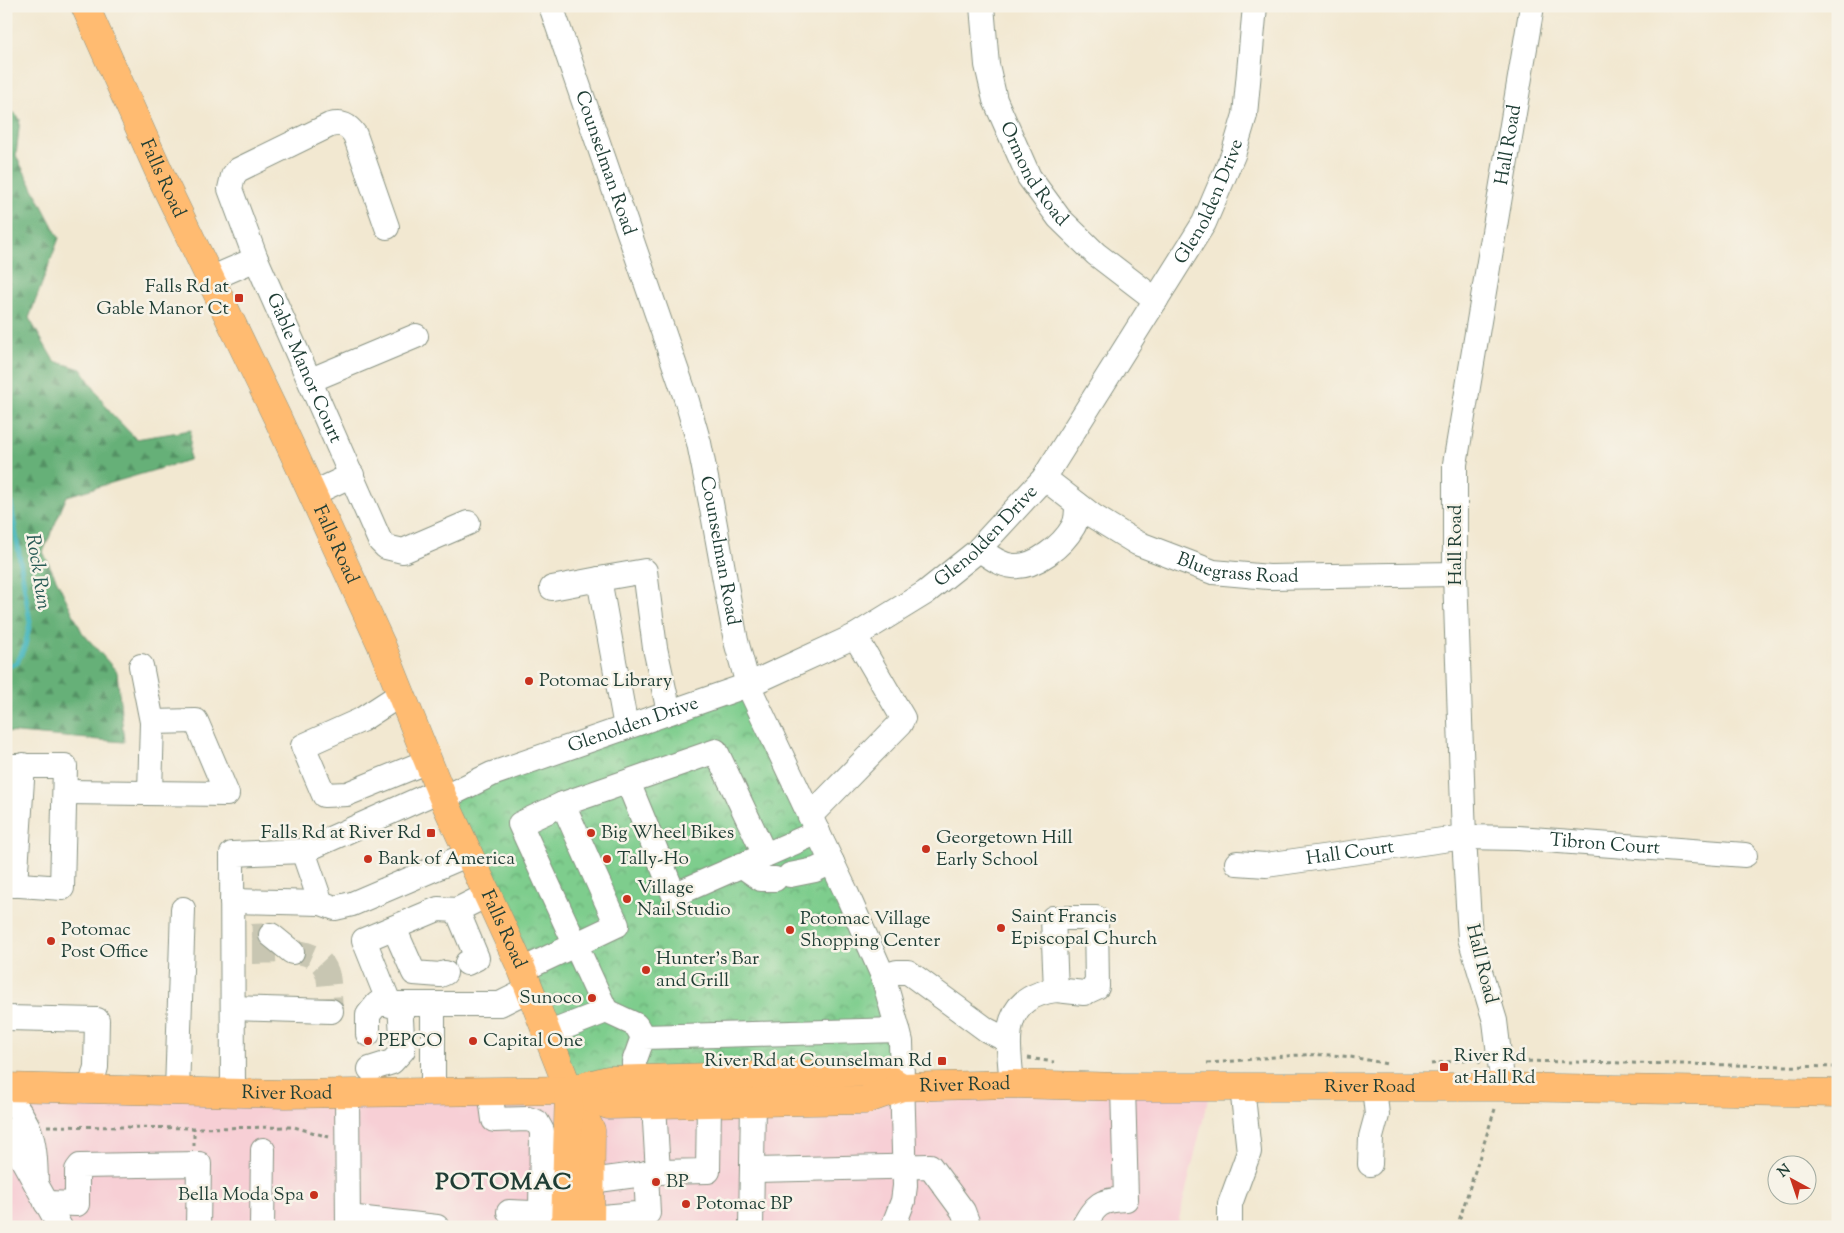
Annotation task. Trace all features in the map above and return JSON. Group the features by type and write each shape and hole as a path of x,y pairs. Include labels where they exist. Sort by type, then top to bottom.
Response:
{"main road":[{"name":"Falls Road","path":"85,6 165,185 312,494 401,694 442,794 526,979 569,1090 591,1130 591,1181 570,1220"},
{"name":"River Road","path":"569,1090 608,1105 864,1100 902,1086 1010,1061 1123,1086 1374,1087 1501,1075 1838,1093"},
{"name":"River Road","path":"6,1087 233,1092 365,1067 433,1091 569,1090 608,1080 877,1072 902,1086"},
{"name":"Falls Road","path":"569,1090 570,1220"}],"street":[{"name":"Counselman Road","path":"551,6 687,401 699,443 736,641 748,685 832,862 883,976 901,1042 903,1201 893,1227"},
{"name":"Ormond Road","path":"982,6 987,65 995,100 1029,177 1059,218 1096,254 1156,300"},
{"name":"Glenolden Drive","path":"303,851 492,774 748,685 855,636 924,594 979,549 1044,478 1204,223 1233,155 1245,115 1255,6"},
{"name":"Hall Road","path":"1501,1075 1495,1021 1470,938 1464,837 1455,574 1456,464 1532,6"},
{"name":"Gable Manor Court","path":"387,227 355,135 349,127 339,123 238,170 232,176 230,189 256,259 311,380 380,541 386,548 403,551 468,523"},
{"path":"210,279 256,259"},
{"path":"311,380 416,336"},
{"path":"312,494 352,475"},
{"name":"Bluegrass Road","path":"1044,478 1077,504 1137,543 1213,572 1270,577 1455,574"},
{"path":"979,549 1007,566 1015,567 1037,560 1059,545 1074,526 1077,504"},
{"path":"552,588 644,571 655,648 669,712"},
{"path":"598,579 626,727"},
{"path":"628,782 674,894 765,855 814,824 900,724 903,718 855,636"},
{"path":"141,666 152,722 150,793"},
{"path":"401,694 361,720 303,746 324,795 347,794 428,761"},
{"path":"65,792 227,794 196,721 152,722"},
{"path":"634,1080 634,1062 643,1036 636,1024 606,1011 520,824 563,804 716,751 765,855"},
{"path":"14,765 65,766 65,792 62,888 11,884 14,765"},
{"path":"437,1227 348,1222 348,1138 365,1067 368,1015 377,1004 500,1004 526,979 575,945 617,926 563,804"},
{"name":"Tibron Court","path":"1464,837 1518,838 1744,855"},
{"name":"Hall Court","path":"1236,863 1266,865 1464,837"},
{"path":"233,1092 233,1008 253,948 232,901 232,854 303,851 321,903"},
{"path":"232,901 321,903 335,908 352,904 469,854"},
{"path":"741,865 761,879 783,877 815,870 832,862"},
{"path":"365,1067 392,1062 403,1050 395,1005 364,940 438,910 458,910 487,895"},
{"path":"177,1091 183,909"},
{"path":"458,910 477,958 467,962"},
{"path":"394,928 414,973 440,975 445,973"},
{"path":"883,976 897,972 908,972 987,1030 1010,1061"},
{"path":"1010,1061 1010,1022 1019,1007 1042,992 1056,990"},
{"path":"433,1005 433,1091"},
{"path":"233,1008 331,1011"},
{"path":"548,1034 606,1011"},
{"path":"6,1018 96,1020 96,1067 90,1089"},
{"path":"643,1036 898,1030"},
{"path":"1083,1227 1093,1210 1104,1200 1126,1199 1123,1086"},
{"path":"1230,1227 1230,1204 1249,1152 1242,1087"},
{"path":"1370,1164 1371,1137 1378,1115 1374,1087"},
{"path":"490,1090 494,1120 528,1119 537,1122 542,1131 570,1220"},
{"path":"6,1096 20,1109 17,1128 41,1194 60,1227"},
{"path":"751,1227 753,1103"},
{"path":"510,1212 570,1220 648,1213 652,1172 654,1104"},
{"path":"591,1181 652,1172 708,1171 708,1104"},
{"path":"262,1227 263,1150"},
{"path":"41,1194 77,1204 77,1170 80,1166 199,1164 198,1227"},
{"path":"752,1170 930,1166 963,1211 969,1227"}],"path":[{"path":"1198,1064 1292,1055 1328,1054 1391,1064"},
{"path":"1428,1064 1470,1059 1501,1075"},
{"path":"1457,1227 1501,1075 1523,1060 1667,1062 1764,1067 1838,1067"},
{"path":"1010,1061 1056,1062"},
{"path":"17,1128 294,1127 325,1137 348,1138"}],"shaded area":[{"path":"6,1085 1211,1087 1177,1227 6,1227"}],"green space":[{"path":"6,105 20,119 16,156 59,238 29,318 54,361 81,369 110,412 136,439 191,430 189,460 67,496 43,552 82,632 117,672 124,742 6,732"},
{"path":"748,685 883,976 902,1087 569,1090 443,798"}],"waterway":[{"name":"Rock Run","path":"6,473 30,622 25,646 17,663 6,667"}],"tunnel":[{"path":"252,936 271,935"},
{"path":"252,952 296,952 307,954 317,959 324,966 328,976 331,1011"}],"place":[{"name":"Falls Rd at Gable Manor Ct","path":"239,298"},
{"name":"Potomac Library","path":"529,681"},
{"name":"Falls Rd at River Rd","path":"431,833"},
{"name":"Big Wheel Bikes","path":"591,833"},
{"name":"Georgetown Hill Early School","path":"926,849"},
{"name":"Bank of America","path":"368,859"},
{"name":"Tally-Ho","path":"607,859"},
{"name":"Village Nail Studio","path":"627,899"},
{"name":"Saint Francis Episcopal Church","path":"1001,928"},
{"name":"Potomac Village Shopping Center","path":"790,930"},
{"name":"Potomac Post Office","path":"51,941"},
{"name":"Hunter's Bar and Grill","path":"646,970"},
{"name":"Sunoco","path":"592,998"},
{"name":"PEPCO","path":"368,1041"},
{"name":"Capital One","path":"473,1041"},
{"name":"River Rd at Counselman Rd","path":"942,1061"},
{"name":"River Rd at Hall Rd","path":"1444,1067"},
{"name":"BP","path":"656,1182"},
{"name":"Bella Moda Spa","path":"314,1195"},
{"name":"Potomac BP","path":"686,1204"}],"district":[{"name":"POTOMAC","path":"504,1183"}]}
